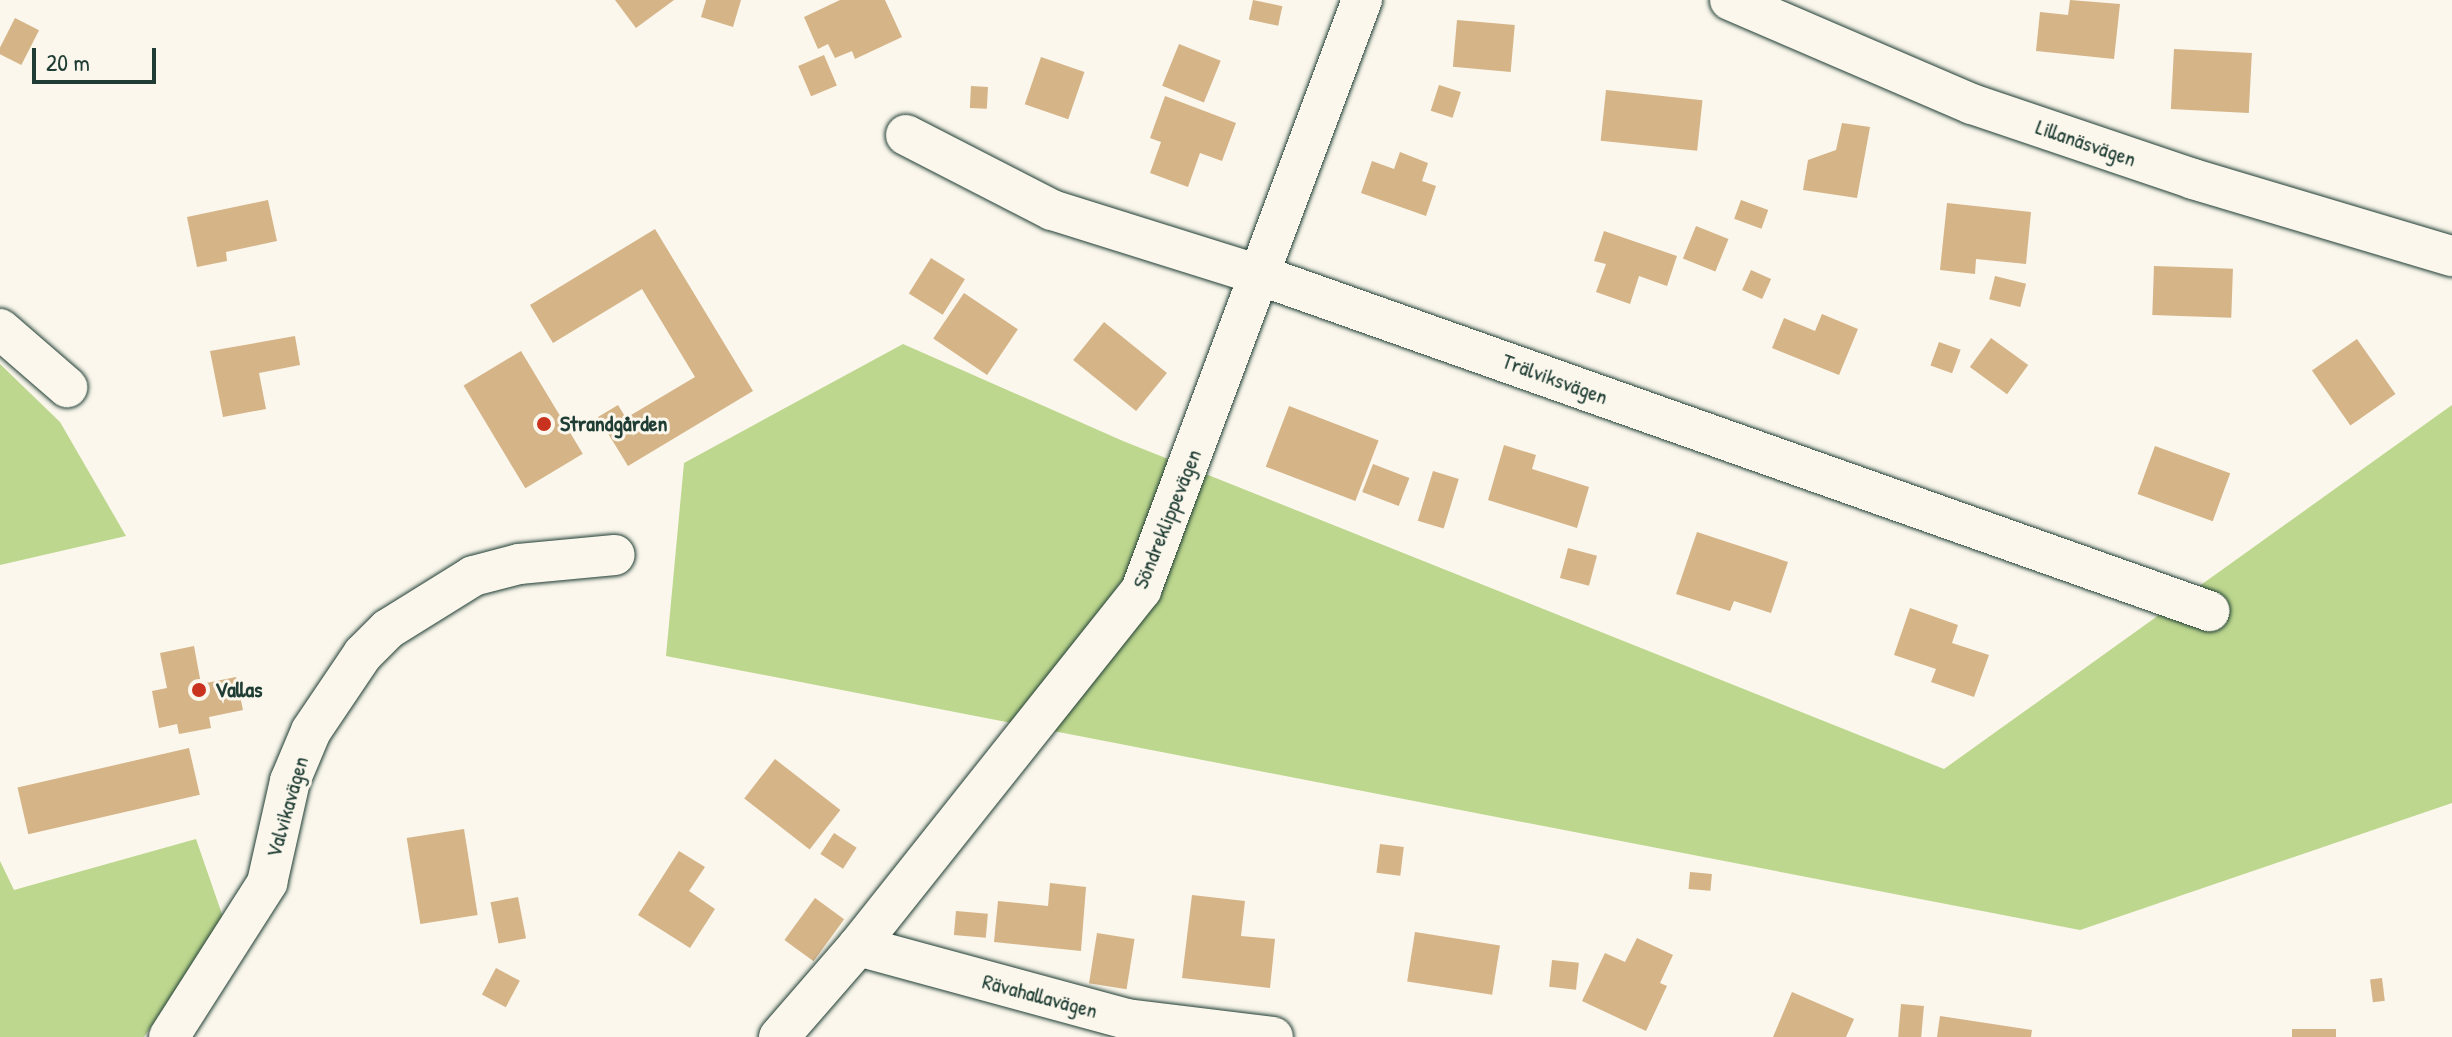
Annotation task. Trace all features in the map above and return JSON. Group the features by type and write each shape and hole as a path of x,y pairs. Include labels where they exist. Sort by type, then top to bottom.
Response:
{"street":[{"name":"Söndreklippevägen","path":"779,1037 858,946 1141,590 1262,276 1362,0"},
{"name":"Lillanäsvägen","path":"1730,0 1972,104 2193,179 2452,256"},
{"name":"Trälviksvägen","path":"906,135 1052,210 1262,276 2209,611"},
{"path":"0,329 67,387"},
{"name":"Valvikavägen","path":"169,1037 267,883 290,781 326,704 363,654 388,629 473,576 519,564 615,555"},
{"name":"Rävahallavägen","path":"858,946 1126,1019 1273,1037"}],"green space":[{"path":"903,344 1123,441 1944,769 2452,405 2452,803 2080,930 666,656 684,463"},
{"path":"0,364 60,422 126,536 0,565"},
{"path":"196,839 224,920 144,1037 0,1037 0,861 14,890"}],"building":[{"path":"615,0 674,0 636,28"},
{"path":"706,0 741,0 733,27 701,17"},
{"path":"840,0 885,0 902,37 855,59 852,51 835,58 828,44 818,49 804,17"},
{"path":"1253,0 1282,6 1278,26 1249,20"},
{"path":"2070,0 2120,4 2114,59 2036,51 2040,12 2068,15"},
{"path":"15,18 39,30 21,65 0,54 0,47"},
{"path":"1457,20 1515,25 1511,72 1453,67"},
{"path":"1179,44 1221,61 1204,103 1162,86"},
{"path":"2174,49 2252,53 2249,113 2171,109"},
{"path":"824,55 837,85 811,96 798,66"},
{"path":"1041,57 1084,72 1068,119 1025,104"},
{"path":"1439,85 1461,92 1453,118 1431,111"},
{"path":"971,86 988,87 987,109 970,108"},
{"path":"1606,90 1702,100 1697,151 1601,141"},
{"path":"1165,96 1236,123 1222,161 1200,153 1188,187 1150,173 1161,142 1150,138"},
{"path":"1842,123 1870,127 1857,198 1803,190 1808,160 1836,150"},
{"path":"1400,152 1428,163 1422,181 1436,186 1426,216 1361,193 1372,161 1394,169"},
{"path":"268,200 277,241 226,252 227,261 197,267 187,217"},
{"path":"1741,200 1768,210 1761,229 1734,219"},
{"path":"1947,203 2031,212 2026,264 1976,259 1975,274 1940,270"},
{"path":"1696,226 1728,239 1715,272 1683,258"},
{"path":"655,229 753,391 628,466 598,417 618,405 626,418 695,377 642,289 553,343 530,305"},
{"path":"1604,231 1677,256 1667,286 1639,276 1630,304 1596,292 1606,264 1594,261"},
{"path":"931,258 965,279 943,315 909,294"},
{"path":"2154,266 2233,269 2231,318 2152,315"},
{"path":"1751,270 1771,279 1762,299 1742,290"},
{"path":"1995,276 2026,284 2020,307 1989,299"},
{"path":"964,293 1018,329 987,375 933,339"},
{"path":"1822,314 1858,329 1839,375 1772,348 1784,318 1815,331"},
{"path":"1104,322 1167,373 1136,411 1073,360"},
{"path":"295,336 300,365 259,373 266,409 223,417 210,351"},
{"path":"1991,338 2028,365 2007,394 1970,367"},
{"path":"2357,339 2395,394 2350,425 2312,371"},
{"path":"1939,342 1961,350 1952,373 1930,365"},
{"path":"521,351 583,454 525,488 464,386"},
{"path":"1289,406 1379,440 1355,501 1266,467"},
{"path":"1504,445 1536,455 1532,469 1589,487 1577,528 1488,500"},
{"path":"2155,446 2230,473 2213,521 2138,494"},
{"path":"1373,464 1409,478 1399,506 1362,492"},
{"path":"1433,471 1459,479 1444,529 1418,521"},
{"path":"1697,532 1788,562 1771,613 1734,601 1730,611 1676,594"},
{"path":"1568,548 1597,556 1589,586 1560,578"},
{"path":"1910,608 1958,625 1952,643 1989,655 1974,697 1931,682 1936,669 1894,655"},
{"name":"Vallas","path":"194,646 201,684 236,677 243,710 209,717 211,728 179,734 177,724 159,728 152,691 167,688 160,653"},
{"path":"189,748 200,795 28,834 18,788"},
{"path":"775,759 840,810 810,850 744,798"},
{"path":"464,829 478,915 420,924 407,838"},
{"path":"834,833 857,848 843,869 820,854"},
{"path":"1380,844 1404,847 1400,876 1376,873"},
{"path":"679,851 705,867 689,891 715,909 690,948 638,915"},
{"path":"1690,872 1712,874 1710,891 1689,889"},
{"path":"1050,883 1086,887 1081,951 994,942 998,901 1048,906"},
{"path":"1192,895 1245,901 1241,936 1275,939 1270,988 1182,978"},
{"path":"518,897 526,938 499,944 491,902"},
{"path":"815,898 844,919 814,961 784,940"},
{"path":"956,911 988,914 986,938 954,935"},
{"path":"1415,932 1500,945 1492,995 1407,981"},
{"path":"1097,933 1135,939 1127,989 1089,983"},
{"path":"1637,938 1673,955 1660,983 1667,986 1646,1031 1582,1001 1605,953 1625,962"},
{"path":"1552,960 1579,963 1576,990 1549,987"},
{"path":"496,968 520,981 506,1007 482,994"},
{"path":"2382,978 2385,1001 2373,1002 2370,979"},
{"path":"1792,992 1854,1019 1846,1037 1773,1037"},
{"path":"1901,1004 1924,1006 1921,1037 1898,1037"},
{"path":"1940,1016 2032,1030 2031,1037 1937,1037"},
{"path":"2292,1029 2336,1029 2336,1037 2292,1037"}],"place":[{"name":"Strandgården","path":"544,424"},
{"name":"Vallas","path":"199,690"}]}
